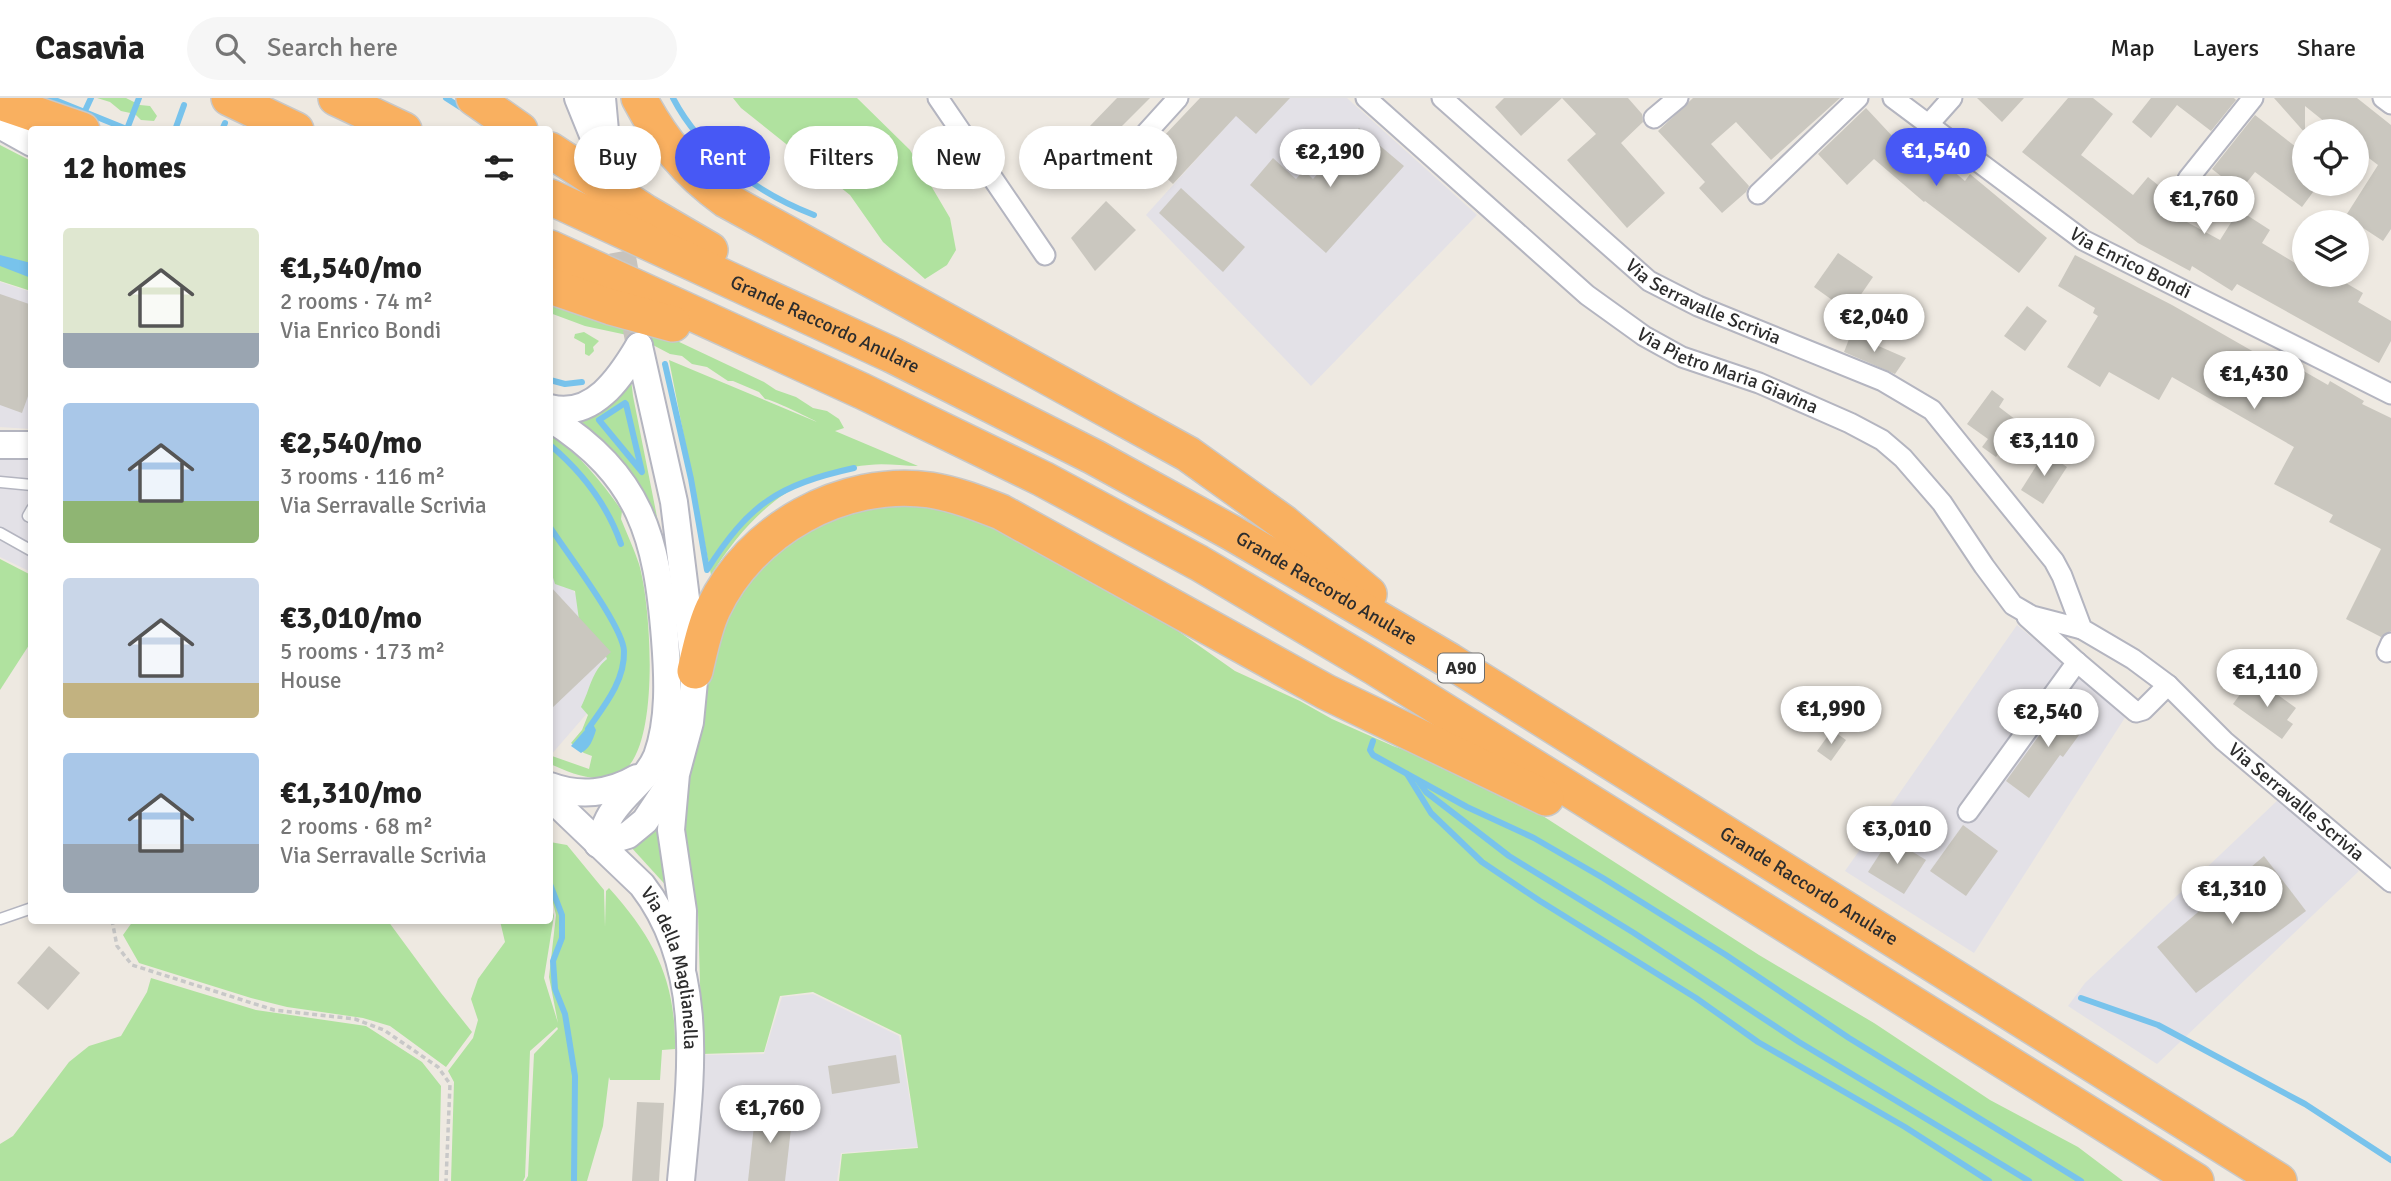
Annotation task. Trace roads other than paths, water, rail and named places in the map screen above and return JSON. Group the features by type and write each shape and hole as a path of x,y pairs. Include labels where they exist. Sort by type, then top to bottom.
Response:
{"highway":[{"path":"229,98 288,126"},
{"path":"336,98 396,126"},
{"path":"474,98 514,126"},
{"path":"639,98 668,147 696,178 718,195 1188,454 1284,523 1450,661"},
{"path":"0,102 70,126"},
{"path":"553,152 645,212 848,334"},
{"name":"Grande Raccordo Anulare","path":"553,198 848,334 1094,457 1233,533 1450,661 2279,1181"},
{"name":"A90","path":"553,249 1043,479 1199,563 1374,667 2196,1181"},
{"path":"553,287 611,307 770,349"},
{"path":"695,671 703,635 719,597 748,557 773,534 805,513 841,499 896,489 927,490 961,496 1001,512 1347,703 1571,810 1639,833"}],"main road":[{"path":"578,98 608,172 602,98"},
{"path":"0,125 28,141"},
{"path":"553,408 566,410 578,407 598,397 617,382 639,346 674,502 695,671 690,722 676,774 671,830 683,911 682,970"},
{"path":"553,420 577,436 607,464 634,502 651,541 662,599 668,678 661,743 650,769 613,810 598,844"},
{"path":"0,445 28,445"},
{"path":"553,787 578,793 606,791 630,782 650,769"},
{"path":"598,844 628,835 645,821 676,774"},
{"name":"Via della Maglianella","path":"553,800 642,885 653,899 671,933 688,997 690,1055 681,1181"}],"street":[{"path":"938,98 1045,255"},
{"path":"1153,126 1178,98"},
{"name":"Via Pietro Maria Giavina","path":"1366,98 1587,295 1644,336 1682,357 1759,383 1850,422 1882,440 1903,458 1942,503 2013,605 2136,712 2143,710 2168,685"},
{"name":"Via Serravalle Scrivia","path":"1442,98 1649,281 1698,306 1883,381 1932,410 2053,561 2062,576 2082,629 2133,659 2168,685 2224,741 2391,882"},
{"path":"1654,118 1678,98"},
{"path":"1758,194 1858,98"},
{"name":"Via Enrico Bondi","path":"1893,98 1927,126 2093,246 2391,394"},
{"path":"1927,126 1952,98"},
{"path":"2188,179 2253,98"},
{"path":"2383,98 2391,104"},
{"path":"2021,611 2082,629"},
{"path":"1968,812 2077,662"}],"lane":[{"path":"0,482 28,485"},
{"path":"0,533 28,549"},
{"path":"0,919 28,909"}],"water":[{"path":"0,255 28,262 28,277 0,266"},
{"path":"592,722 596,730 594,737 581,753 571,746"}],"waterway":[{"path":"50,98 119,126"},
{"path":"84,113 91,98"},
{"path":"128,126 139,98"},
{"path":"446,98 460,107"},
{"path":"673,98 699,136 733,169 772,195 814,215"},
{"path":"176,126 184,105"},
{"path":"665,364 691,479 707,570 737,529 768,501 805,482 854,468"},
{"path":"553,381 565,384 582,382"},
{"path":"625,403 599,420 642,472 626,404"},
{"path":"553,448 573,466 601,502 621,544"},
{"path":"553,531 604,607 624,651 617,683 588,729"},
{"path":"1373,741 1370,750 1373,755 1467,807 1534,838 1603,878 1726,955 1849,1038 2081,1181"},
{"path":"1407,774 1431,813 1482,862 1696,998 1758,1042 1905,1127 1989,1181"},
{"path":"1419,782 1426,792 1509,856 1634,933 1799,1042 2029,1181"},
{"path":"553,892 562,915 562,938 553,961 555,989 565,1014 575,1076 574,1181"},
{"path":"2081,998 2158,1025 2305,1104 2391,1160"}],"tunnel":[{"path":"615,213 639,346"}]}
